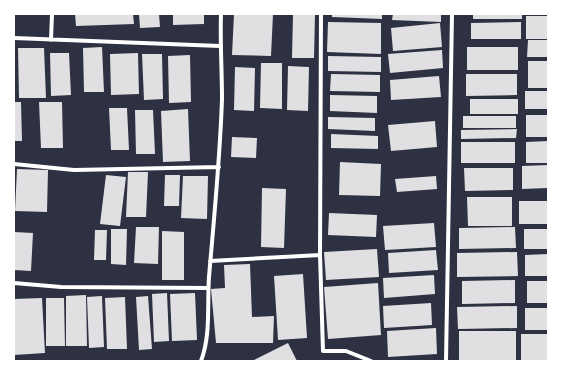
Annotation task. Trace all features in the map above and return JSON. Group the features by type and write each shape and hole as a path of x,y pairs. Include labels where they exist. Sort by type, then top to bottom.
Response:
{"street":[{"path":"51,40 52,14"},
{"path":"201,361 206,347 208,288 219,167 222,97 220,46 222,14"},
{"path":"321,14 320,256 322,351 346,351 371,361"},
{"path":"446,361 452,14"},
{"path":"14,38 220,46"},
{"path":"14,164 74,170 219,167"},
{"path":"210,261 320,256"},
{"path":"14,283 61,287 208,288"}],"building":[{"path":"75,14 133,14 134,24 76,26"},
{"path":"139,14 159,14 160,27 140,28"},
{"path":"173,14 204,14 204,24 173,25"},
{"path":"234,14 273,14 271,56 232,55"},
{"path":"293,14 315,14 314,58 292,58"},
{"path":"332,14 382,14 382,19 332,17"},
{"path":"393,14 441,14 441,22 392,20"},
{"path":"473,14 522,14 522,19 473,19"},
{"path":"526,16 548,16 548,39 526,39"},
{"path":"328,22 381,23 381,54 327,52"},
{"path":"521,22 521,39 471,39 471,23"},
{"path":"440,23 442,47 393,51 391,28"},
{"path":"528,40 548,40 548,57 527,57"},
{"path":"102,47 104,92 84,92 83,48"},
{"path":"467,47 518,47 518,70 467,70"},
{"path":"18,48 44,48 46,98 19,98"},
{"path":"442,50 443,68 390,73 388,54"},
{"path":"50,53 69,53 71,95 51,96"},
{"path":"138,53 139,94 111,95 110,54"},
{"path":"142,54 162,54 163,99 144,100"},
{"path":"190,55 191,102 169,103 168,56"},
{"path":"328,56 381,57 381,72 328,71"},
{"path":"528,61 548,61 548,88 528,88"},
{"path":"261,63 282,63 282,109 260,108"},
{"path":"288,66 309,67 308,111 287,110"},
{"path":"235,67 255,68 254,111 234,110"},
{"path":"331,74 380,75 380,92 330,91"},
{"path":"466,74 517,74 517,95 466,96"},
{"path":"439,76 441,97 391,100 390,80"},
{"path":"525,91 548,91 548,109 525,109"},
{"path":"330,95 377,96 377,113 330,111"},
{"path":"470,99 518,99 518,114 470,114"},
{"path":"14,102 21,102 22,141 14,141"},
{"path":"39,102 62,102 63,148 41,148"},
{"path":"109,108 127,108 129,150 111,150"},
{"path":"188,109 190,161 163,162 161,111"},
{"path":"135,110 153,110 155,154 136,154"},
{"path":"526,115 548,115 548,137 526,137"},
{"path":"463,116 516,116 516,128 463,128"},
{"path":"328,117 375,118 375,131 328,129"},
{"path":"435,121 437,147 391,151 388,125"},
{"path":"517,129 516,138 461,139 461,130"},
{"path":"331,134 378,136 378,149 331,148"},
{"path":"232,137 257,138 256,158 231,157"},
{"path":"548,141 548,163 526,163 526,142"},
{"path":"461,142 515,142 515,163 461,163"},
{"path":"340,162 381,164 380,196 339,195"},
{"path":"548,165 548,188 522,189 522,166"},
{"path":"464,168 513,168 513,190 465,191"},
{"path":"17,169 48,170 47,212 15,211"},
{"path":"128,172 148,172 146,217 126,217"},
{"path":"106,175 126,177 120,226 100,224"},
{"path":"165,175 180,175 179,206 164,206"},
{"path":"183,176 208,176 207,219 181,218"},
{"path":"436,176 437,189 397,192 395,179"},
{"path":"262,188 286,189 284,248 261,247"},
{"path":"467,197 512,197 512,226 468,226"},
{"path":"519,201 548,201 548,224 519,224"},
{"path":"329,213 377,215 376,237 328,235"},
{"path":"434,223 436,247 385,250 383,226"},
{"path":"136,227 159,227 158,264 134,263"},
{"path":"515,227 516,248 459,249 459,228"},
{"path":"111,229 127,229 126,265 111,264"},
{"path":"524,229 548,229 548,249 524,249"},
{"path":"95,230 107,230 106,260 94,260"},
{"path":"162,231 184,232 184,280 162,280"},
{"path":"14,232 33,233 31,271 14,270"},
{"path":"377,249 379,277 326,280 324,252"},
{"path":"436,250 438,270 389,273 388,253"},
{"path":"517,252 518,276 457,277 457,253"},
{"path":"548,254 548,276 525,276 525,255"},
{"path":"250,264 252,317 274,316 273,343 216,343 211,289 225,288 224,265"},
{"path":"303,274 307,338 278,340 274,276"},
{"path":"434,275 435,294 384,298 383,278"},
{"path":"515,280 515,303 462,304 462,281"},
{"path":"527,281 548,281 548,303 527,303"},
{"path":"378,283 381,335 328,339 324,287"},
{"path":"167,293 169,341 154,342 152,294"},
{"path":"195,293 197,340 172,341 170,294"},
{"path":"86,295 87,346 66,346 66,296"},
{"path":"102,296 104,347 89,348 87,297"},
{"path":"148,296 152,349 139,350 136,297"},
{"path":"125,297 127,349 107,349 105,298"},
{"path":"42,298 45,353 14,355 14,299"},
{"path":"46,298 64,298 65,346 46,346"},
{"path":"431,303 432,325 384,328 383,306"},
{"path":"517,306 517,328 458,329 457,307"},
{"path":"525,308 548,308 548,330 525,330"},
{"path":"436,328 437,354 388,357 387,331"},
{"path":"459,331 516,331 516,361 459,361"},
{"path":"521,334 548,334 548,361 521,361"},
{"path":"288,343 297,361 252,361"}]}
